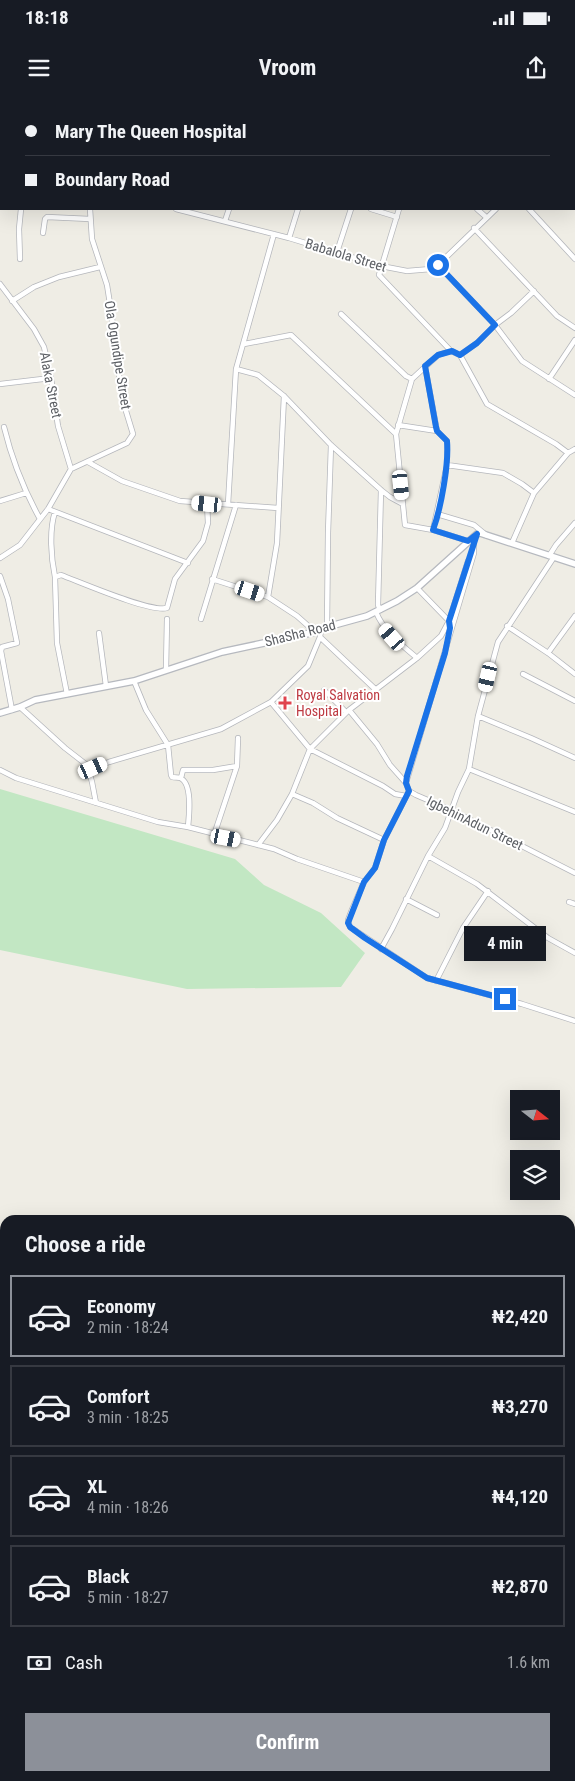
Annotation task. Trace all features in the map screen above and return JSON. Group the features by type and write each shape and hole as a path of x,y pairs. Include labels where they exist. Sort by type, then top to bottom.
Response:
{"street":[{"path":"20,259 19,229 21,210"},
{"name":"Ola Ogundipe Street","path":"70,469 128,444 133,434 122,398 107,285 92,239 90,210"},
{"name":"Babalola Street","path":"180,210 289,238 381,266 407,271 431,269 438,265"},
{"path":"225,221 228,210"},
{"path":"289,238 298,210"},
{"path":"337,252 350,210"},
{"path":"374,210 397,217"},
{"path":"399,210 379,272 380,277 452,351 460,355 487,404 556,444 568,454"},
{"path":"478,210 486,217"},
{"path":"495,210 474,228 438,265 495,325 522,361 575,394"},
{"path":"530,210 575,259"},
{"path":"43,233 47,217 90,219"},
{"path":"474,228 557,316 575,328"},
{"path":"228,504 236,369 274,234"},
{"path":"12,301 34,288 59,277 100,267"},
{"name":"Alaka Street","path":"0,284 34,329 44,347 58,426 70,469"},
{"path":"460,355 512,313 534,290"},
{"path":"341,314 406,376 412,379"},
{"path":"244,344 289,334 396,434"},
{"path":"549,379 575,340"},
{"path":"452,351 438,355 412,379 398,425 396,434 405,526 433,530 471,542"},
{"path":"425,366 437,431 447,441 446,466 433,530"},
{"path":"236,369 258,375 284,396 331,445 381,490 403,504"},
{"path":"0,384 51,378"},
{"path":"268,597 277,543 284,396"},
{"path":"398,425 437,431"},
{"path":"4,427 9,449 26,493 40,519"},
{"path":"327,627 331,445"},
{"path":"512,543 534,493 568,454 575,449"},
{"path":"88,462 122,481 180,501 278,508"},
{"path":"446,466 503,473 534,493"},
{"path":"0,558 20,545 48,509 70,469"},
{"path":"381,490 378,611 382,624 392,637 417,658"},
{"path":"0,501 26,493"},
{"path":"55,577 61,575 131,601 163,610 168,606 175,579 203,541 208,523 207,504"},
{"path":"201,619 236,505"},
{"path":"48,509 188,563"},
{"path":"55,512 52,523 57,643 67,694"},
{"path":"437,514 474,525 487,536"},
{"path":"381,948 428,856 445,828 469,769 478,716 498,642 556,545 575,523"},
{"name":"ShaSha Road","path":"0,714 35,700 134,680 222,652 319,633 327,627 378,611 417,588 480,533 575,564"},
{"path":"258,845 277,820 292,794 310,749 347,711 417,658 441,636 449,621 474,553 471,542"},
{"path":"406,783 445,653 471,542"},
{"path":"0,576 8,598 17,642 2,647 1,650 12,710"},
{"path":"212,579 268,597 297,616 319,633 375,689"},
{"path":"417,588 449,621 450,628"},
{"path":"548,653 575,616"},
{"path":"166,669 167,619"},
{"path":"507,626 548,653 575,674"},
{"path":"20,707 87,765 93,768 221,729 271,702 308,666 319,633"},
{"path":"99,634 106,686"},
{"path":"523,674 575,701"},
{"path":"134,680 146,710 168,745 171,775 172,777 181,778 186,782 189,790 188,827"},
{"path":"324,690 347,711 377,744 390,765 406,783 409,791 384,840 375,868 364,882 348,923 350,927 418,973 436,981 505,999 575,1021"},
{"path":"271,702 310,749 395,794 406,796"},
{"path":"478,716 575,758"},
{"path":"214,835 236,766 238,738"},
{"path":"87,765 96,803"},
{"path":"181,778 183,770 213,770 236,766"},
{"path":"469,769 575,812"},
{"path":"0,770 16,778 158,822 188,827 274,849 296,859 364,882"},
{"name":"IgbehinAdun Street","path":"409,791 451,810 575,873"},
{"path":"292,794 384,840"},
{"path":"428,856 488,892 535,929 575,953"},
{"path":"436,981 463,928 488,892"},
{"path":"406,899 437,915"},
{"path":"569,902 575,904"}],"green space":[{"path":"0,789 235,859 264,885 321,913 365,953 341,987 187,989 0,950"}],"place":[{"name":"Royal Salvation Hospital","path":"285,703"}],"route":[{"path":"438,265 495,325 477,343 460,355 452,351 438,355 425,366 437,431 447,441 448,452 444,482 433,530 468,541 477,534 449,621 450,628 445,653 407,776 406,783 409,791 384,840 380,858 370,876 364,882 348,923 350,927 365,938 427,978 505,999"}]}
